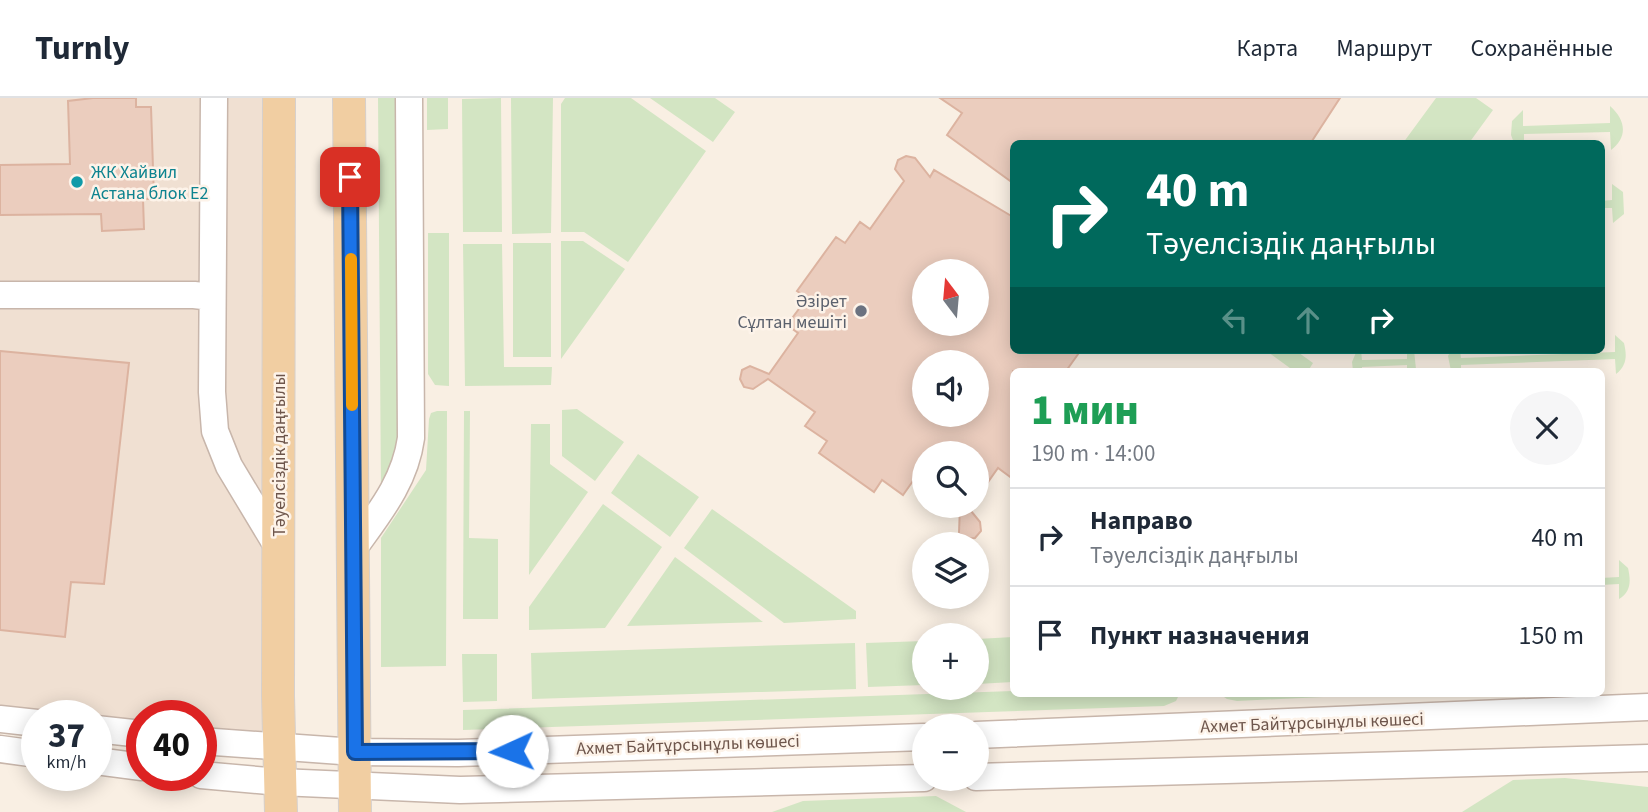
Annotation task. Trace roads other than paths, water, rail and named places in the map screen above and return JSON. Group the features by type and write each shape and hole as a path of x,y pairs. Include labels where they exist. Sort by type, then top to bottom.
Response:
{"main road":[{"name":"Тәуелсіздік даңғылы","path":"279,98 280,797"},
{"path":"349,98 355,799"}],"street":[{"path":"214,98 212,392 215,430 229,466 279,550"},
{"path":"354,548 399,483 408,461 411,438 409,98"},
{"path":"0,295 212,297"},
{"name":"Ахмет Байтұрсынұлы көшесі","path":"989,735 1398,719 1648,706"},
{"path":"0,719 21,721"},
{"name":"Ахмет Байтұрсынұлы көшесі","path":"217,742 355,752 458,753 912,737"},
{"path":"0,749 21,752"},
{"path":"989,777 1648,758"},
{"path":"1578,761 1648,768"},
{"path":"217,779 280,797 355,799 460,790 912,778"},
{"path":"441,812 460,790"}],"place":[{"name":"ЖК Хайвил Астана блок E2","path":"77,182"},
{"name":"Әзірет Сұлтан мешіті","path":"861,311"}]}
